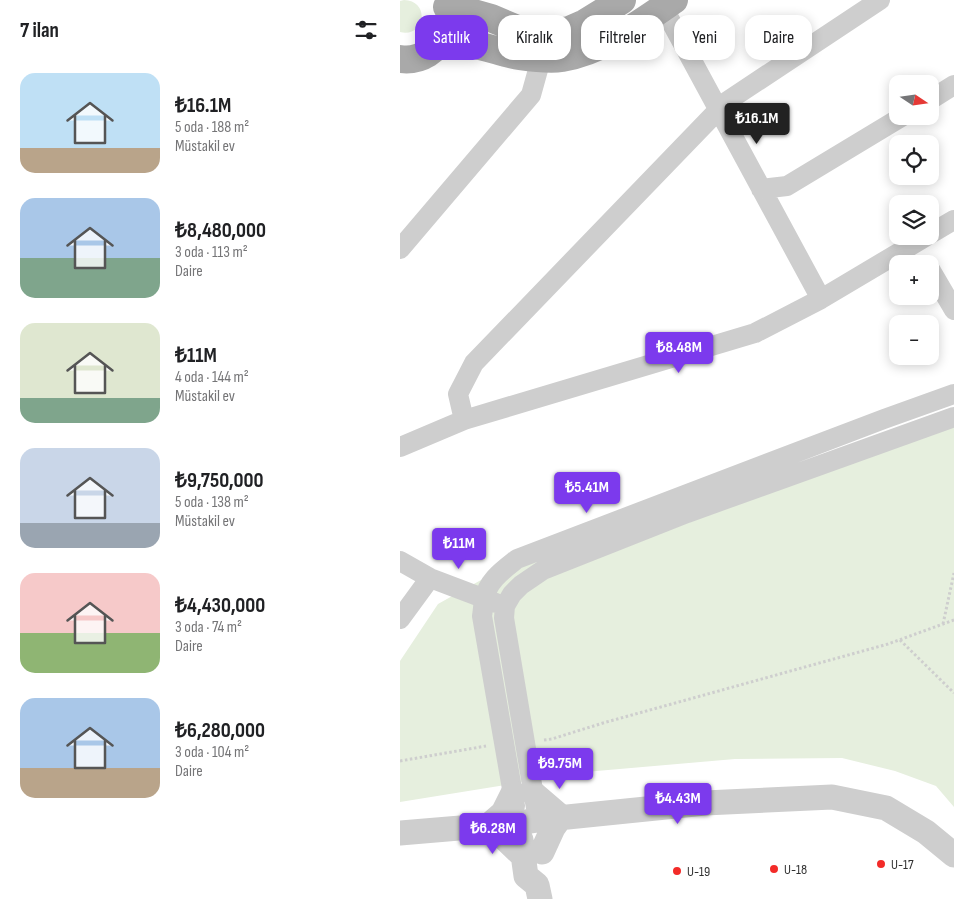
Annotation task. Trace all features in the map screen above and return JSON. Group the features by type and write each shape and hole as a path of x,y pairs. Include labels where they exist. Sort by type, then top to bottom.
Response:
{"main road":[{"path":"446,4 491,18 517,29 553,33 569,30 585,23 622,0"},
{"path":"571,56 605,44 627,32 668,4"},
{"path":"400,60 415,59"}],"street":[{"path":"464,420 458,394 474,364 726,102 880,0"},
{"path":"668,4 719,110 821,299"},
{"path":"400,249 531,96 541,60"},
{"path":"939,94 954,85"},
{"path":"761,189 787,186 889,124"},
{"path":"939,229 954,220"},
{"path":"400,446 464,420 755,333 821,299 912,245"},
{"path":"939,284 954,310"},
{"path":"532,854 553,828 539,820 523,793 504,743 482,616 484,599 490,584 517,559 954,394"},
{"path":"532,854 539,820 523,793 525,741 504,618 505,606 512,594 521,585 543,570 687,513 954,417"},
{"path":"400,561 430,578 505,606"},
{"path":"400,619 430,578"},
{"path":"488,826 523,793"},
{"path":"400,834 705,803 832,797 886,808 926,832 954,855"},
{"path":"488,826 504,838 532,854 544,872 539,892"}],"path":[{"path":"943,624 954,574"},
{"path":"525,741 552,739 888,644 954,620"},
{"path":"900,640 954,693"},
{"path":"400,761 504,743"}],"green space":[{"path":"400,1 413,2 418,6 421,15 415,15 415,30 400,32"},
{"path":"954,410 954,807 936,786 895,771 842,758 735,759 585,772 400,802 400,661 438,604 481,580 905,426"}],"place":[{"name":"U-17","path":"881,864"},
{"name":"U-18","path":"774,869"},
{"name":"U-19","path":"677,871"}]}
